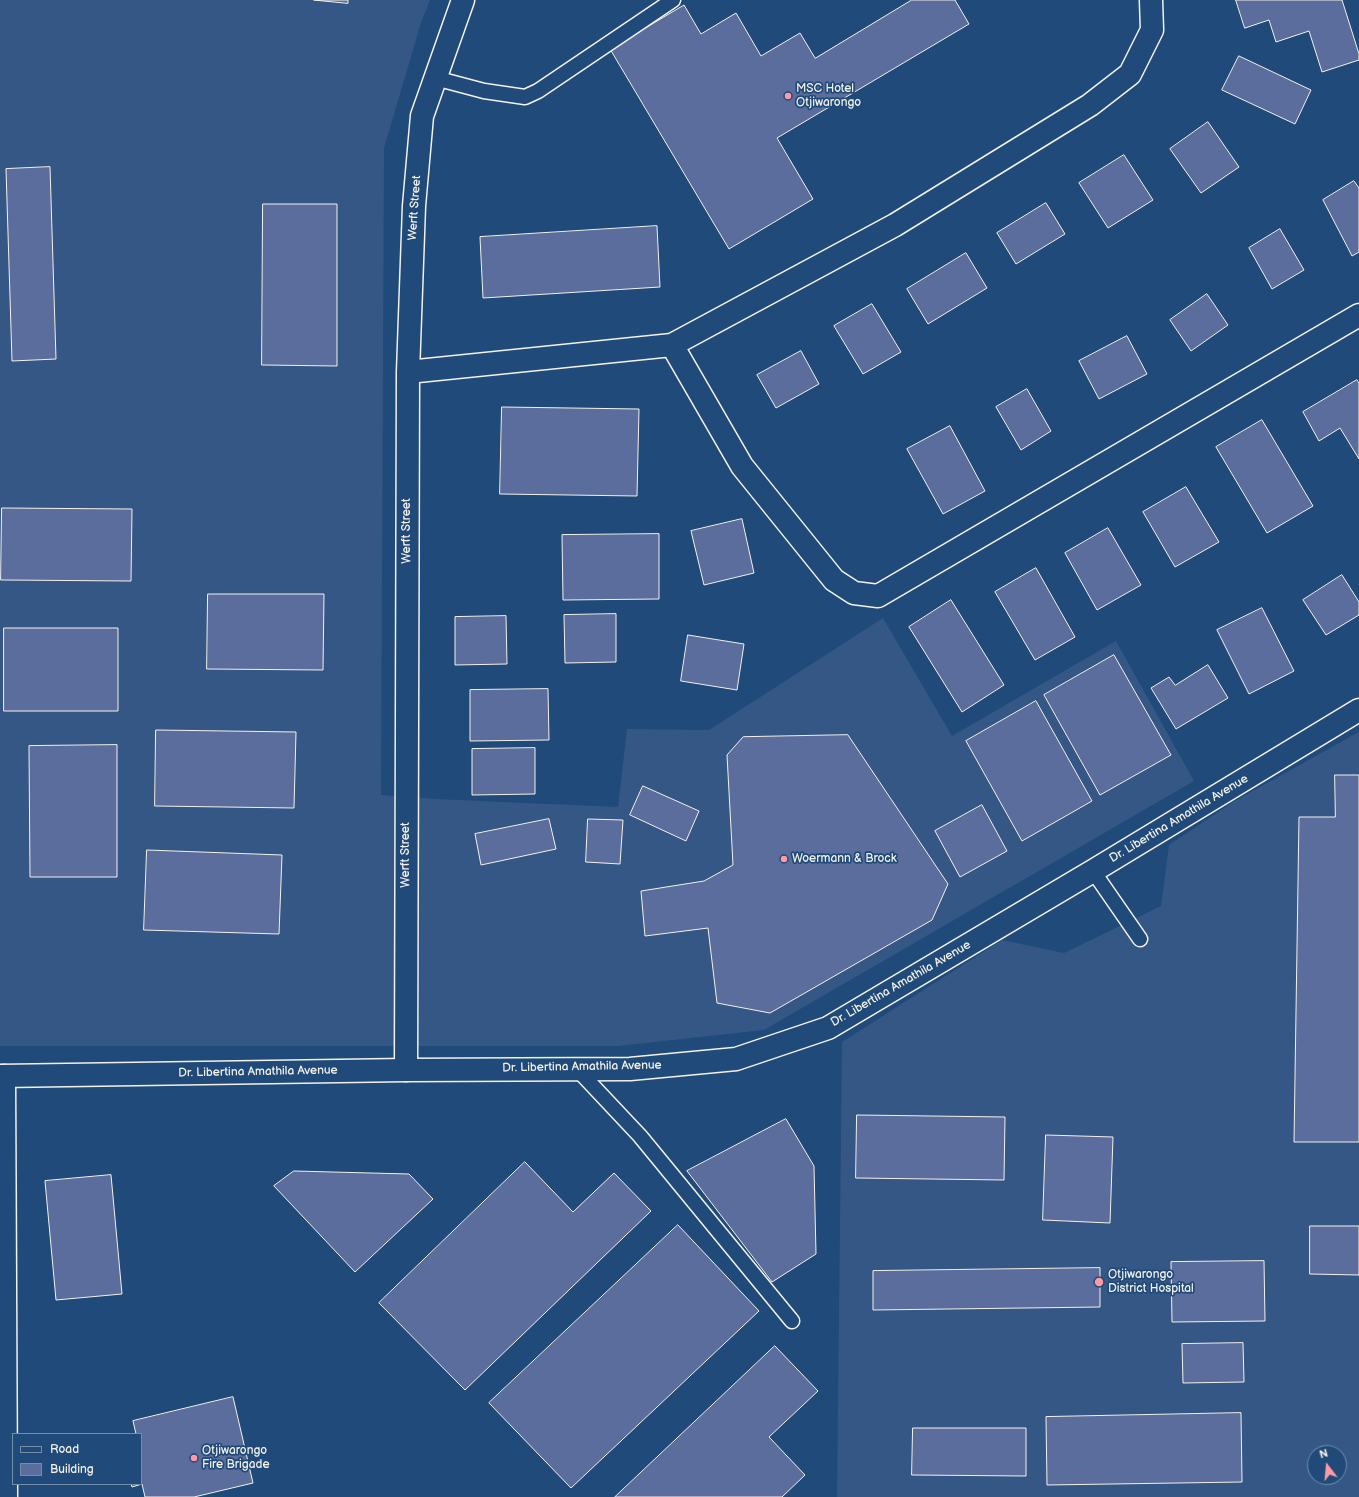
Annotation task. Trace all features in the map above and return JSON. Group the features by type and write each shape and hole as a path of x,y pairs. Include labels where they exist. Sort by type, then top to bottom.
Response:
{"street":[{"name":"Werft Street","path":"406,1070 408,372 414,206 422,116 462,0"},
{"path":"408,372 672,345 895,225 1090,105 1130,74 1152,30 1151,0"},
{"path":"672,345 742,466 834,580 854,593 878,596 1359,315"},
{"name":"Dr. Libertina Amathila Avenue","path":"2,1076 406,1070 630,1069 736,1059 828,1028 1093,871 1359,710"},
{"path":"2,1076 6,1497"}],"lane":[{"path":"435,78 484,91 525,97 538,91 673,0"},
{"path":"1093,871 1140,939"},
{"path":"577,1069 640,1136 792,1321"}],"shaded area":[{"path":"0,0 430,0 421,23 384,148 381,795 435,799 618,807 627,729 709,730 883,618 952,736 1116,641 1194,781 764,1030 618,1046 0,1046"},
{"name":"Otjiwarongo District Hospital","path":"1359,732 1359,1497 837,1497 842,1042 1002,940 1064,953 1161,906 1169,845 1233,802"}],"building":[{"path":"314,0 348,0 348,3"},
{"path":"912,0 955,0 969,24 777,138 813,199 729,249 610,49 684,5 701,34 736,13 761,56 800,33 815,58"},
{"path":"1236,0 1342,0 1359,54 1359,60 1322,72 1309,31 1276,42 1269,20 1245,28"},
{"path":"1239,56 1311,90 1295,124 1222,90"},
{"path":"1208,122 1239,167 1201,193 1170,149"},
{"path":"1124,155 1153,200 1108,228 1079,183"},
{"path":"50,167 56,359 12,361 6,169"},
{"path":"1354,181 1359,188 1359,252 1352,256 1323,200"},
{"path":"1046,203 1065,234 1016,264 997,233"},
{"path":"263,204 337,204 337,366 262,365"},
{"path":"657,226 660,287 483,298 480,237"},
{"path":"1280,229 1304,270 1272,289 1249,248"},
{"path":"966,253 987,288 928,324 907,289"},
{"path":"1207,294 1228,325 1191,351 1170,320"},
{"path":"872,304 901,352 863,374 834,326"},
{"path":"1127,336 1147,374 1099,399 1079,361"},
{"path":"801,351 819,384 776,408 757,375"},
{"path":"1357,380 1359,383 1359,459 1340,428 1319,441 1303,412"},
{"path":"1027,389 1051,431 1021,450 996,407"},
{"path":"502,407 639,409 637,496 500,494"},
{"path":"1262,420 1313,506 1267,533 1216,447"},
{"path":"950,426 985,491 943,514 907,449"},
{"path":"1186,487 1219,542 1175,567 1143,512"},
{"path":"2,508 132,509 131,581 1,580"},
{"path":"742,519 754,573 704,585 691,531"},
{"path":"1108,528 1141,585 1097,610 1065,553"},
{"path":"659,534 659,599 563,600 562,535"},
{"path":"1036,568 1075,637 1035,660 995,592"},
{"path":"1342,575 1359,602 1359,615 1326,635 1303,600"},
{"path":"208,594 324,594 323,670 207,669"},
{"path":"951,600 1004,685 962,712 909,627"},
{"path":"1262,608 1294,671 1249,694 1217,630"},
{"path":"616,614 616,662 565,663 564,615"},
{"path":"506,616 507,664 455,665 455,617"},
{"path":"4,628 118,628 118,711 4,711"},
{"path":"688,635 744,644 737,690 681,681"},
{"path":"1114,655 1171,755 1100,795 1044,695"},
{"path":"1208,665 1228,698 1176,729 1151,688 1169,677 1175,685"},
{"path":"548,689 549,740 470,741 470,690"},
{"path":"1036,701 1092,801 1022,841 966,741"},
{"path":"156,730 296,732 294,808 155,806"},
{"path":"848,735 948,884 932,920 770,1013 717,1003 708,928 645,936 641,891 704,881 733,865 727,755 743,737"},
{"path":"117,745 117,877 30,877 29,746"},
{"path":"535,748 535,794 472,795 472,749"},
{"path":"1335,775 1359,775 1359,1142 1294,1142 1299,817 1335,817"},
{"path":"643,786 699,811 686,841 630,815"},
{"path":"982,805 1007,851 960,877 935,831"},
{"path":"549,819 556,849 481,865 475,834"},
{"path":"588,819 623,820 620,864 586,862"},
{"path":"147,850 282,855 279,934 144,930"},
{"path":"857,1115 1005,1117 1004,1180 856,1178"},
{"path":"786,1119 814,1166 816,1254 772,1282 687,1171"},
{"path":"1046,1135 1113,1137 1110,1223 1043,1220"},
{"path":"525,1162 573,1212 614,1173 651,1211 465,1390 379,1303"},
{"path":"294,1171 409,1174 433,1199 355,1272 274,1186"},
{"path":"111,1175 122,1294 56,1300 45,1181"},
{"path":"678,1225 759,1311 571,1488 489,1403"},
{"path":"1310,1226 1359,1226 1359,1275 1310,1274"},
{"path":"1264,1261 1265,1321 1172,1322 1171,1262"},
{"path":"1100,1268 1100,1307 873,1310 873,1271"},
{"path":"1243,1343 1244,1382 1183,1383 1182,1344"},
{"path":"775,1346 818,1391 769,1437 805,1475 782,1497 615,1497"},
{"name":"Otjiwarongo Fire Brigade","path":"233,1397 253,1483 194,1497 145,1497 142,1484 142,1433 136,1433 133,1421"},
{"path":"1241,1413 1242,1482 1047,1485 1046,1417"},
{"path":"913,1428 1026,1428 1026,1476 912,1475"}],"place":[{"name":"MSC Hotel Otjiwarongo","path":"788,96"},
{"name":"Woermann & Brock","path":"784,859"},
{"name":"Otjiwarongo District Hospital","path":"1099,1282"},
{"name":"Otjiwarongo Fire Brigade","path":"194,1458"}]}
